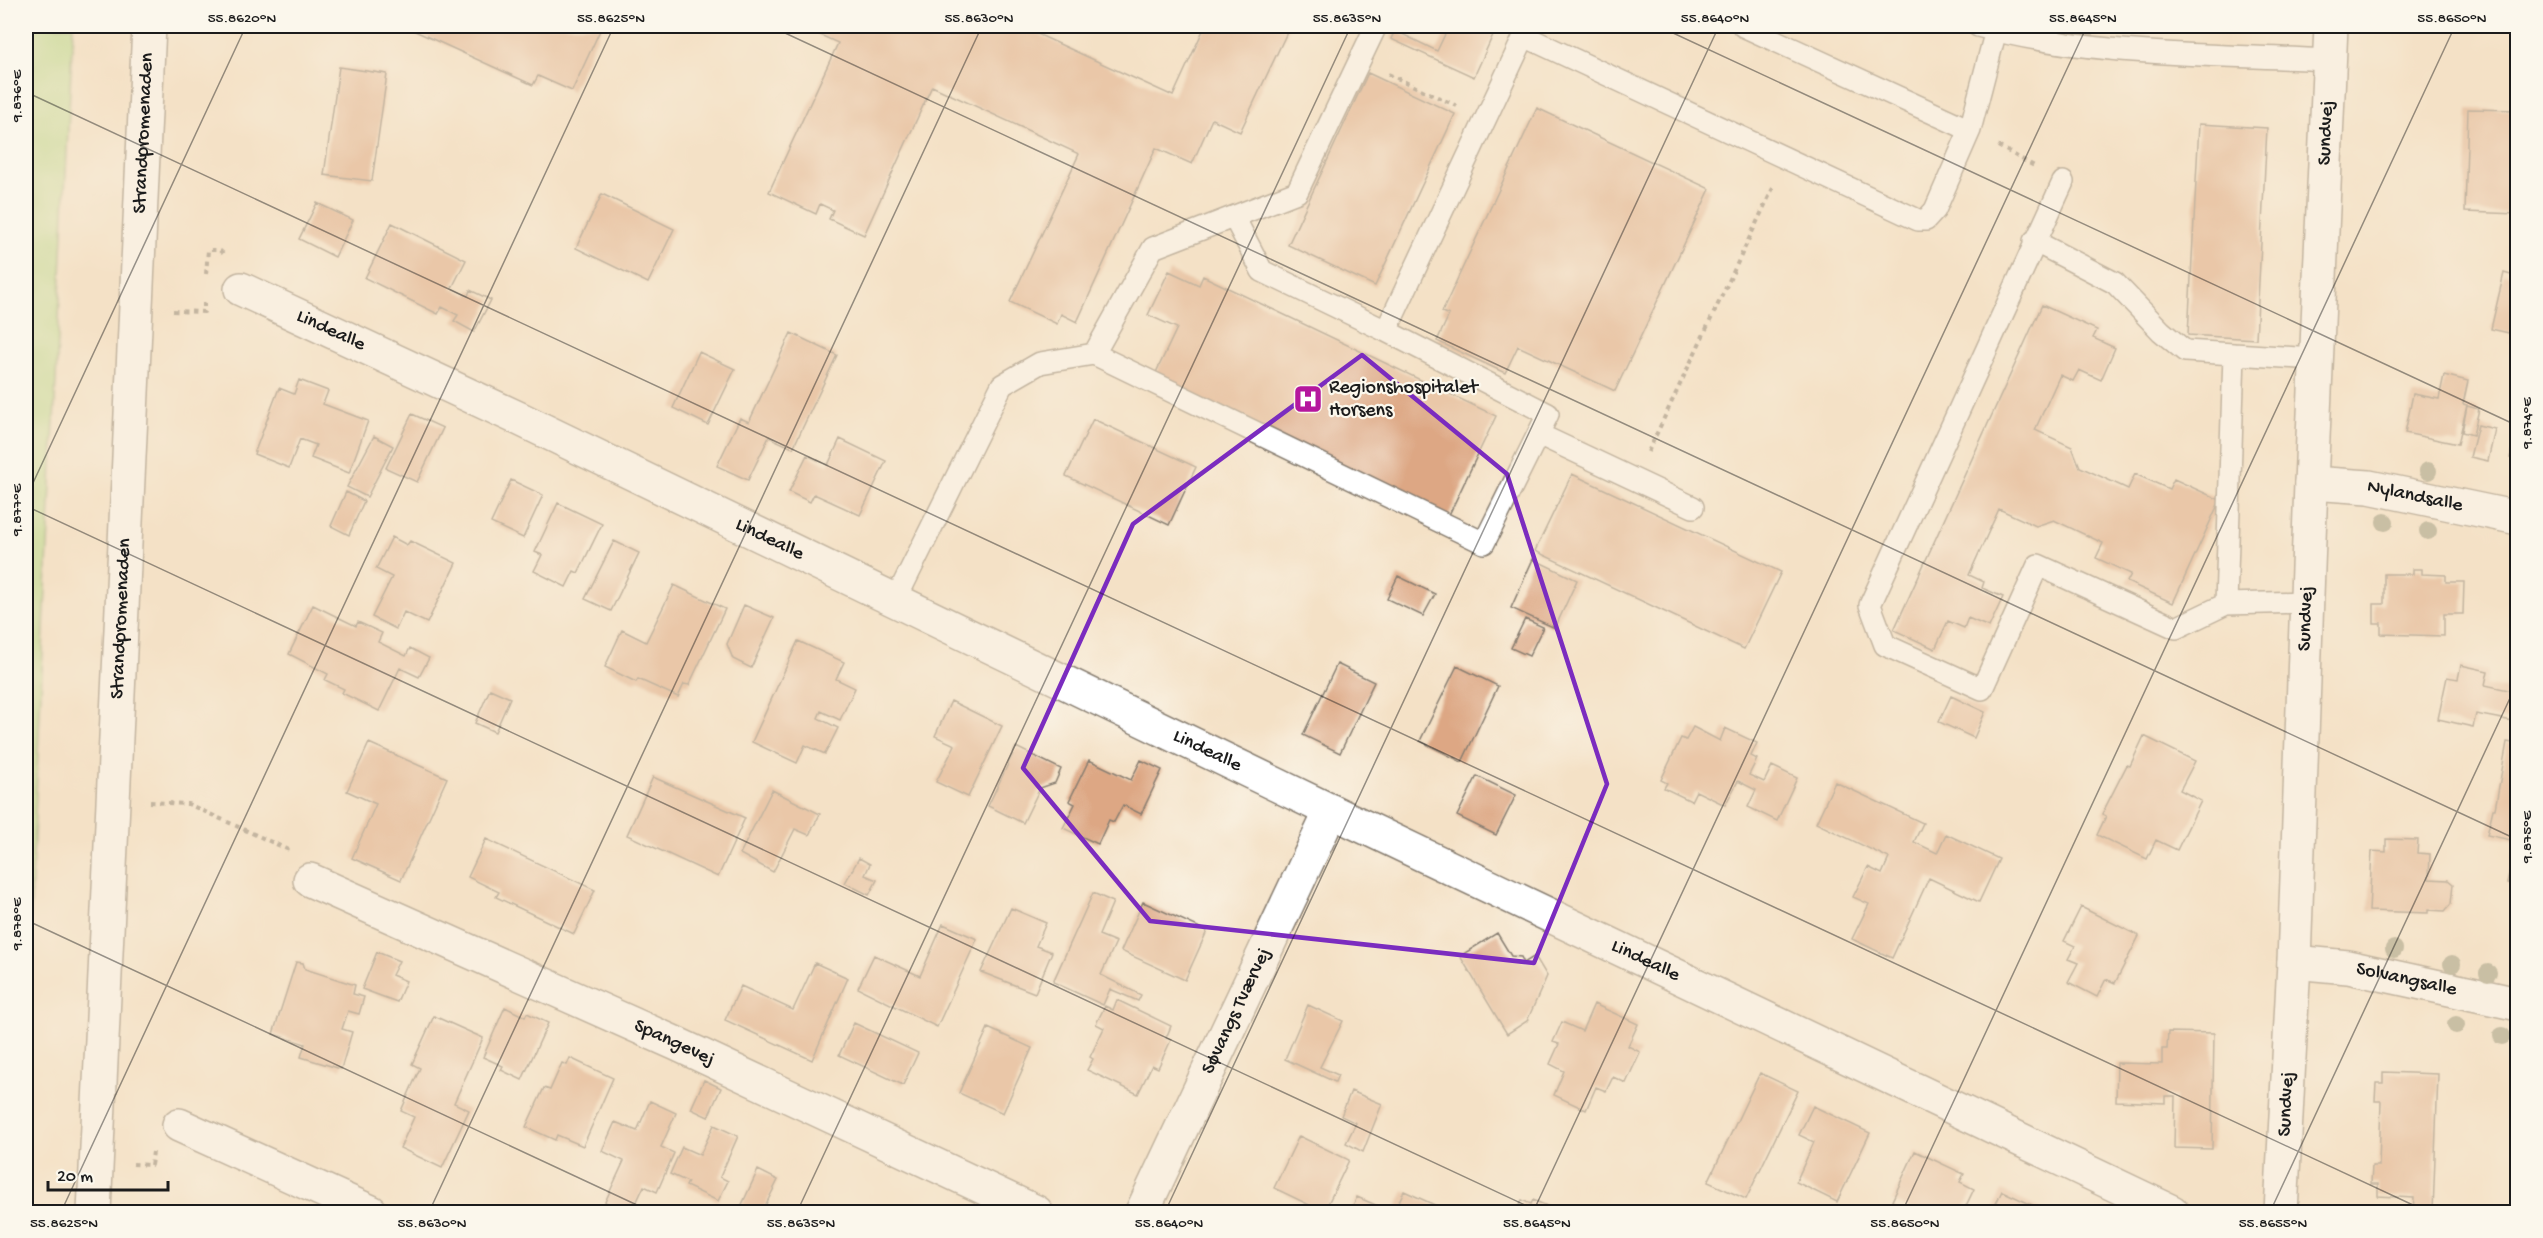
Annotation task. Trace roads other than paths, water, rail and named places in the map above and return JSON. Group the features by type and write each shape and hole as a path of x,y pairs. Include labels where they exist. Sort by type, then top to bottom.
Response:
{"street":[{"name":"Strandpromenaden","path":"94,1212 149,26"},
{"name":"Sundvej","path":"2281,1212 2294,962 2311,483 2331,26"},
{"name":"Lindealle","path":"242,289 520,419 1331,811 2172,1212"},
{"name":"Nylandsalle","path":"2311,483 2368,488 2517,518"},
{"name":"Søvangs Tværvej","path":"1142,1212 1331,811"},
{"name":"Spangevej","path":"310,880 677,1044 1036,1212"},
{"name":"Solvangsalle","path":"2294,962 2348,967 2517,1004"},
{"path":"179,1125 371,1212"}],"lane":[{"path":"1094,354 1153,248 1297,192 1376,26"},
{"path":"1743,26 1970,130"},
{"path":"1386,331 1526,31 1786,160 1908,217 1926,220 1935,210 1970,130 1987,28 2043,40 2121,49 2330,60"},
{"path":"2062,182 1870,605 1885,645 1982,689 2038,565 2176,628 2226,604 2307,602"},
{"path":"895,601 1002,385 1040,363 1094,354 1484,543 1548,414 1262,271 1234,216"},
{"path":"2034,241 2115,283 2161,331 2185,351 2316,359"},
{"path":"2226,604 2234,354"},
{"path":"1538,434 1693,507"}],"place":[{"name":"Regionshospitalet Horsens","path":"1308,399"}]}
